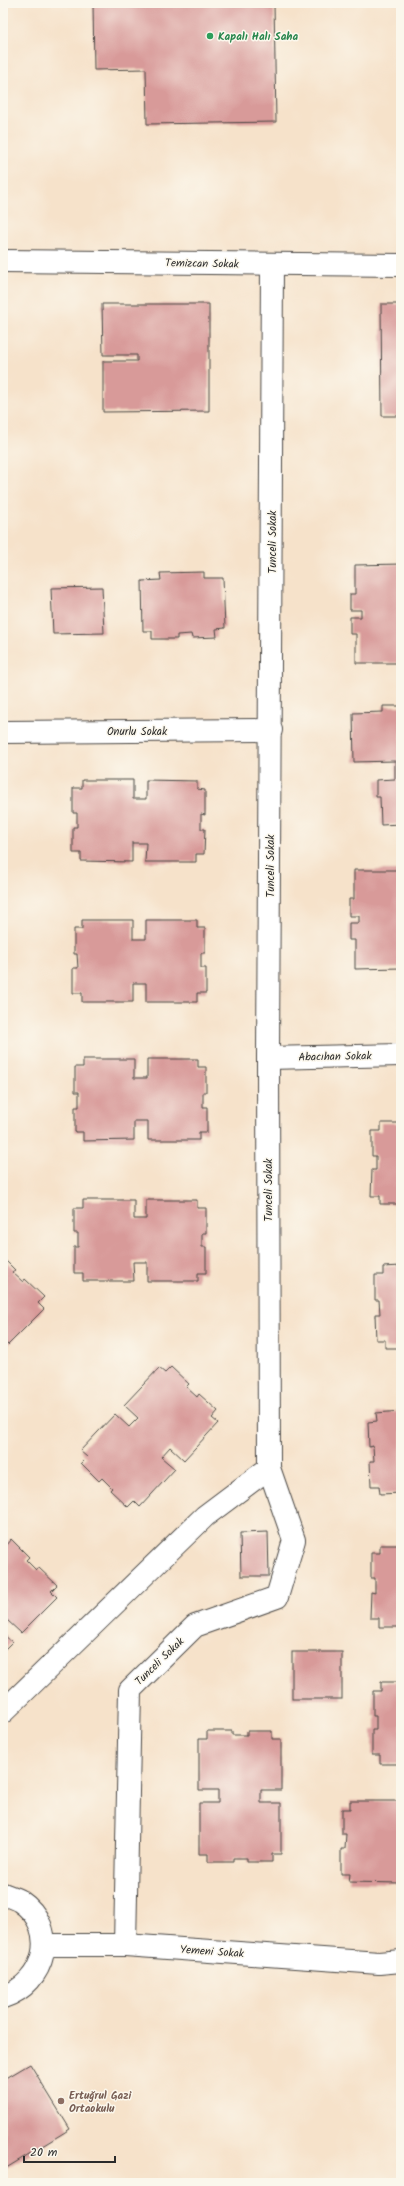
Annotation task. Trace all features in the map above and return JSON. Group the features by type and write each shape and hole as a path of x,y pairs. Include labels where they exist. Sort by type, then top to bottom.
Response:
{"street":[{"name":"Temizcan Sokak","path":"3,261 401,265"},
{"name":"Tunceli Sokak","path":"125,1945 130,1690 195,1626 277,1597 294,1540 269,1468 268,1058 271,730 272,264"},
{"name":"Onurlu Sokak","path":"3,732 271,730"},
{"name":"Abacıhan Sokak","path":"268,1058 401,1055"},
{"path":"3,1712 205,1516 269,1468"},
{"path":"3,1884 11,1897 32,1913 41,1928 44,1945 41,1962 33,1978 20,1990 3,1997"},
{"name":"Yemeni Sokak","path":"44,1945 125,1945 379,1964 401,1961"},
{"name":"Yemeni Sokak","path":"379,1964 401,1971"}],"building":[{"name":"Kapalı Halı Saha","path":"93,3 274,3 276,122 147,124 146,69 94,70"},
{"path":"102,304 209,304 209,411 103,412 103,361 137,361 137,355 103,355"},
{"path":"381,304 401,304 401,416 382,416"},
{"path":"401,564 401,663 356,663 356,634 350,634 350,617 361,617 361,610 350,610 350,594 355,594 355,565"},
{"path":"204,572 204,578 223,578 225,628 216,629 217,637 192,638 191,634 177,635 177,639 152,639 152,631 143,631 142,581 161,580 160,573"},
{"path":"102,587 104,633 53,634 51,588"},
{"path":"383,706 401,706 401,824 381,825 380,797 376,797 376,780 395,779 395,761 354,762 353,713 383,712"},
{"path":"82,780 133,780 133,799 146,799 146,780 197,781 197,789 205,790 205,815 201,814 201,829 205,829 204,854 196,854 196,862 145,862 146,843 132,843 132,862 81,861 81,853 73,853 73,827 77,827 77,813 73,813 73,788 82,788"},
{"path":"354,870 401,870 401,968 355,969 355,940 349,940 349,923 359,923 359,916 349,916 349,899 354,899"},
{"path":"82,920 133,920 133,939 146,939 146,920 197,920 197,928 205,928 205,953 201,953 201,968 206,968 206,993 197,993 197,1002 146,1002 146,983 133,983 133,1002 82,1002 82,993 73,993 73,968 78,968 77,954 74,954 74,929 82,929"},
{"path":"83,1059 134,1059 134,1078 147,1078 147,1059 198,1059 198,1067 206,1067 206,1092 203,1092 203,1107 207,1107 207,1132 199,1132 199,1140 148,1140 148,1121 134,1121 134,1140 83,1141 83,1132 75,1132 75,1107 79,1107 79,1092 75,1092 75,1067 83,1067"},
{"path":"381,1123 401,1123 401,1204 380,1204 380,1196 371,1196 372,1170 376,1170 376,1156 372,1156 372,1131 381,1131"},
{"path":"83,1200 134,1200 134,1219 146,1219 146,1200 197,1200 197,1208 206,1208 206,1233 202,1233 202,1247 206,1247 206,1273 198,1273 198,1281 147,1281 147,1262 133,1262 134,1281 83,1281 83,1273 74,1273 74,1247 78,1247 78,1233 74,1233 74,1208 83,1208"},
{"path":"3,1258 15,1270 12,1272 23,1282 25,1279 44,1297 38,1303 44,1309 8,1345 3,1340"},
{"path":"401,1266 401,1348 385,1348 385,1340 376,1340 375,1314 380,1314 379,1300 375,1300 375,1275 383,1275 383,1267"},
{"path":"171,1367 189,1384 186,1387 197,1397 199,1394 218,1411 212,1418 218,1423 184,1460 170,1447 161,1457 175,1469 140,1507 134,1501 128,1507 110,1490 112,1488 102,1478 99,1481 81,1463 87,1457 80,1451 115,1414 129,1427 138,1418 124,1405 159,1368 165,1373"},
{"path":"401,1411 401,1493 380,1494 379,1486 371,1486 370,1461 374,1461 373,1446 369,1447 368,1422 377,1421 376,1413"},
{"path":"268,1532 269,1576 241,1576 240,1533"},
{"path":"11,1539 29,1557 26,1560 36,1570 39,1568 57,1585 51,1591 57,1597 21,1633 7,1620 3,1624 3,1543 5,1546"},
{"path":"380,1545 401,1545 401,1627 379,1627 379,1618 370,1618 371,1592 375,1593 375,1578 371,1578 371,1553 380,1553"},
{"path":"3,1634 12,1642 3,1651"},
{"path":"292,1652 342,1652 342,1699 292,1699"},
{"path":"381,1682 401,1682 401,1764 380,1764 380,1755 372,1755 372,1730 376,1730 376,1716 373,1716 373,1691 381,1691"},
{"path":"207,1731 232,1731 232,1735 247,1735 247,1731 272,1731 272,1739 281,1739 281,1790 261,1790 261,1803 281,1803 281,1854 272,1854 272,1862 247,1862 247,1858 233,1858 233,1862 208,1862 208,1854 199,1854 199,1803 218,1803 218,1790 199,1790 199,1739 207,1739"},
{"path":"350,1801 401,1801 400,1883 349,1882 350,1874 341,1874 341,1849 345,1849 346,1834 342,1834 342,1809 350,1809"},
{"path":"30,2064 70,2129 3,2170 3,2080"}],"place":[{"name":"Kapalı Halı Saha","path":"210,36"},
{"name":"Ertuğrul Gazi Ortaokulu","path":"61,2101"}]}
